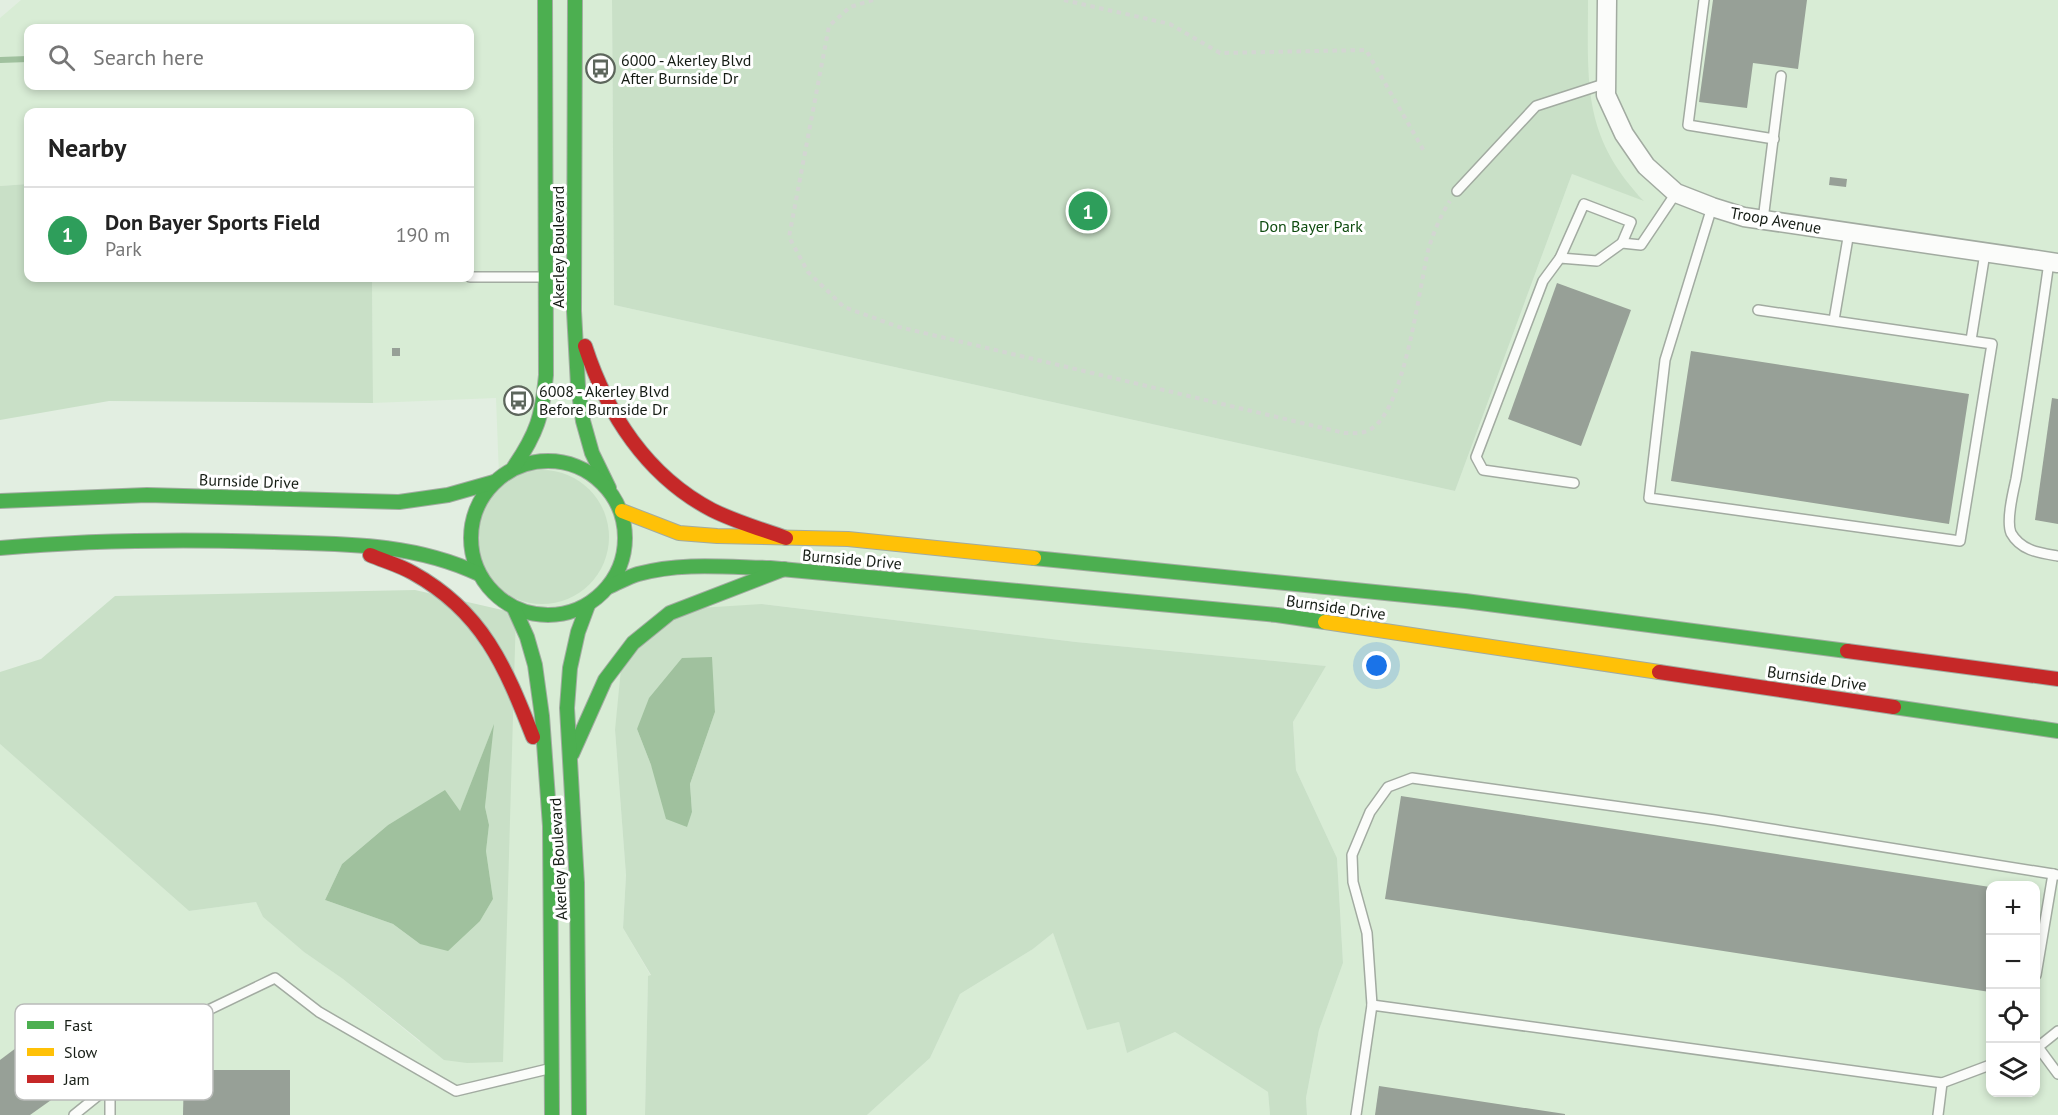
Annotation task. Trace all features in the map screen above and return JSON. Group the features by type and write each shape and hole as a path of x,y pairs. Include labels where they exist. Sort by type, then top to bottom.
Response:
{"main road":[{"name":"Akerley Boulevard","path":"514,467 532,439 541,414 547,353 545,0"},
{"name":"Akerley Boulevard","path":"575,0 574,311 578,386 583,421 592,453 609,488"},
{"path":"574,311 597,381 623,429 652,464 682,491 711,510 786,538"},
{"path":"538,460 563,461 588,470 609,488 622,511 626,537 622,564 608,587 588,605 562,614 538,615 514,608 494,594 479,574 471,550 471,525 479,502 494,482 514,467 538,460"},
{"name":"Burnside Drive","path":"0,501 147,495 399,502 439,499 494,482"},
{"name":"Burnside Drive","path":"622,511 679,533 848,539 1465,601 2058,678"},
{"path":"0,548 150,541 342,544 392,547 431,554 459,563 479,574"},
{"path":"342,544 411,572 429,582 472,618 496,650 508,672 545,763"},
{"name":"Burnside Drive","path":"608,587 637,574 663,569 711,566 784,569 1277,615 2058,731"},
{"path":"570,759 605,680 633,643 670,613 784,569"},
{"name":"Akerley Boulevard","path":"579,1115 577,883 567,708 570,668 578,632 588,605"},
{"name":"Akerley Boulevard","path":"514,608 527,637 535,665 542,716 550,826 552,1115"}],"street":[{"name":"Troop Avenue","path":"1607,0 1605,95 1624,134 1646,166 1676,193 1744,217 2054,262"}],"lane":[{"path":"1704,0 1688,125 1774,139"},
{"path":"1763,220 1780,76"},
{"path":"1457,191 1536,106 1607,83"},
{"path":"1622,243 1641,245 1676,193"},
{"path":"1560,258 1597,261 1622,243 1631,222 1584,204 1560,258 1543,280 1476,457 1484,470 1574,483"},
{"path":"1712,207 1665,360 1649,498 1960,541 1992,344 1758,310"},
{"path":"1834,320 1849,232"},
{"path":"1971,340 1986,253"},
{"path":"2054,262 2010,509 2010,531 2022,547 2037,553 2058,556"},
{"path":"474,277 546,277"},
{"path":"1356,1115 1372,1005 1367,933 1353,882 1353,855 1370,812 1388,787 1412,778 1715,820 2056,875 2040,955"},
{"path":"213,1008 275,978 319,1012 456,1090 552,1068"},
{"path":"1372,1005 1942,1083 1986,1066"},
{"path":"2039,1043 2058,1031"},
{"path":"2040,1050 2058,1074"},
{"path":"1938,1115 1942,1083"},
{"path":"74,1115 93,1100"}],"path":[{"path":"873,0 849,7 829,26 789,237 808,272 844,307 899,327 1344,433 1367,431 1384,416 1401,377 1429,247 1445,209 1457,191"},
{"path":"1064,0 1170,24 1220,53 1366,50 1424,151"}],"shaded area":[{"path":"21,0 612,0 614,305 1455,491 1572,174 1643,200 1613,163 1601,141 1594,120 1588,84 1587,0 2058,0 2058,1115 1307,1115 1306,1098 1319,1030 1343,963 1337,858 1296,770 1293,722 1326,666 1076,642 762,604 615,730 626,875 623,928 651,976 648,977 645,1115 0,1115 0,744 189,911 256,902 263,917 304,952 343,979 420,1042 516,613 501,528 496,398 373,403 372,282 474,282 474,108 24,108 24,184 0,186 0,18"},
{"path":"712,657 715,712 690,784 692,812 687,827 666,819 651,765 637,729 649,698 682,658"},
{"path":"494,724 485,807 489,825 486,851 493,899 480,921 448,951 420,944 393,924 325,900 342,864 388,825 445,790 460,811"},
{"path":"1053,933 1087,1029 1119,1022 1127,1053 1175,1032 1268,1092 1270,1115 867,1115 930,1058 960,994 1033,949"}],"green space":[{"name":"Don Bayer Park","path":"612,0 1588,0 1589,83 1599,131 1609,154 1644,201 1572,174 1455,491 614,305"},
{"path":"24,184 24,282 372,282 373,403 109,401 0,420 0,186"},
{"path":"542,470 568,475 590,489 604,511 609,537 604,563 590,585 568,599 542,604 516,599 494,585 480,563 475,537 480,511 494,489 516,475"},
{"path":"415,590 516,613 503,1062 467,1063 444,1060 343,979 304,952 263,917 256,902 189,911 0,744 0,672 41,659 115,596","holes":["493,727 485,807 489,825 486,851 493,899 480,921 420,944 393,924 325,900 342,864 388,825 445,791 460,812"]},
{"path":"762,604 1076,642 1326,666 1293,722 1296,770 1337,858 1343,963 1319,1030 1306,1098 1307,1115 1270,1115 1268,1092 1175,1032 1127,1053 1119,1022 1087,1030 1053,933 1033,949 960,994 930,1058 867,1115 645,1115 648,976 651,975 623,928 626,875 615,730 623,648 666,610","holes":["711,658 715,712 690,784 692,812 686,827 651,765 637,729"]}],"building":[{"path":"1713,0 1807,0 1798,69 1753,63 1747,108 1699,102"},
{"path":"1830,177 1847,179 1846,187 1829,185"},
{"path":"1557,283 1631,310 1581,446 1508,419"},
{"path":"392,348 400,348 400,356 392,356"},
{"path":"1691,351 1969,394 1949,524 1671,481"},
{"path":"2052,398 2058,399 2058,524 2035,520"},
{"path":"1401,796 1986,886 1986,991 1385,899"},
{"path":"15,1049 15,1100 51,1100 30,1115 0,1115 0,1060"},
{"path":"213,1070 290,1070 290,1115 183,1115 183,1100 213,1100"},
{"path":"1379,1086 1565,1114 1565,1115 1375,1115"}],"waterway":[{"path":"0,60 24,59"}],"traffic: fast":[{"path":"514,467 537,424 543,402 546,375 545,0"},
{"path":"575,0 574,311 578,386 583,421 592,453 609,488"},
{"path":"548,461 563,462 578,467 603,483 619,508 624,523 625,538 624,553 619,568 603,593 578,609 563,614 548,615 533,614 518,609 493,593 477,568 472,553 471,538 472,523 477,508 493,483 518,467 533,462 548,461"},
{"path":"0,501 147,495 399,502 448,495 494,482"},
{"path":"0,548 68,543 171,540 326,543 378,547 429,556 479,574"},
{"path":"1034,558 1465,601 1847,651"},
{"path":"608,587 638,574 671,568 704,566 770,568 1277,615 1325,622"},
{"path":"572,754 605,680 633,643 670,613 784,569"},
{"path":"579,1115 577,883 567,708 570,668 578,632 588,605"},
{"path":"514,608 527,637 535,665 542,716 550,826 552,1115"},
{"path":"1894,707 2058,731"}],"traffic: slow":[{"path":"622,511 679,533 848,539 1034,558"},
{"path":"1325,622 1659,672"}],"traffic: jam":[{"path":"585,346 605,396 618,419 632,441 668,480 712,510 786,538"},
{"path":"370,555 408,570 437,588 474,623 501,664 533,737"},
{"path":"1847,651 2058,679"},
{"path":"1659,672 1894,707"}],"place":[{"name":"6000 - Akerley Blvd After Burnside Dr","path":"600,69"},
{"name":"Don Bayer Sports Field","path":"1088,211"},
{"name":"6008 - Akerley Blvd Before Burnside Dr","path":"518,400"}]}
